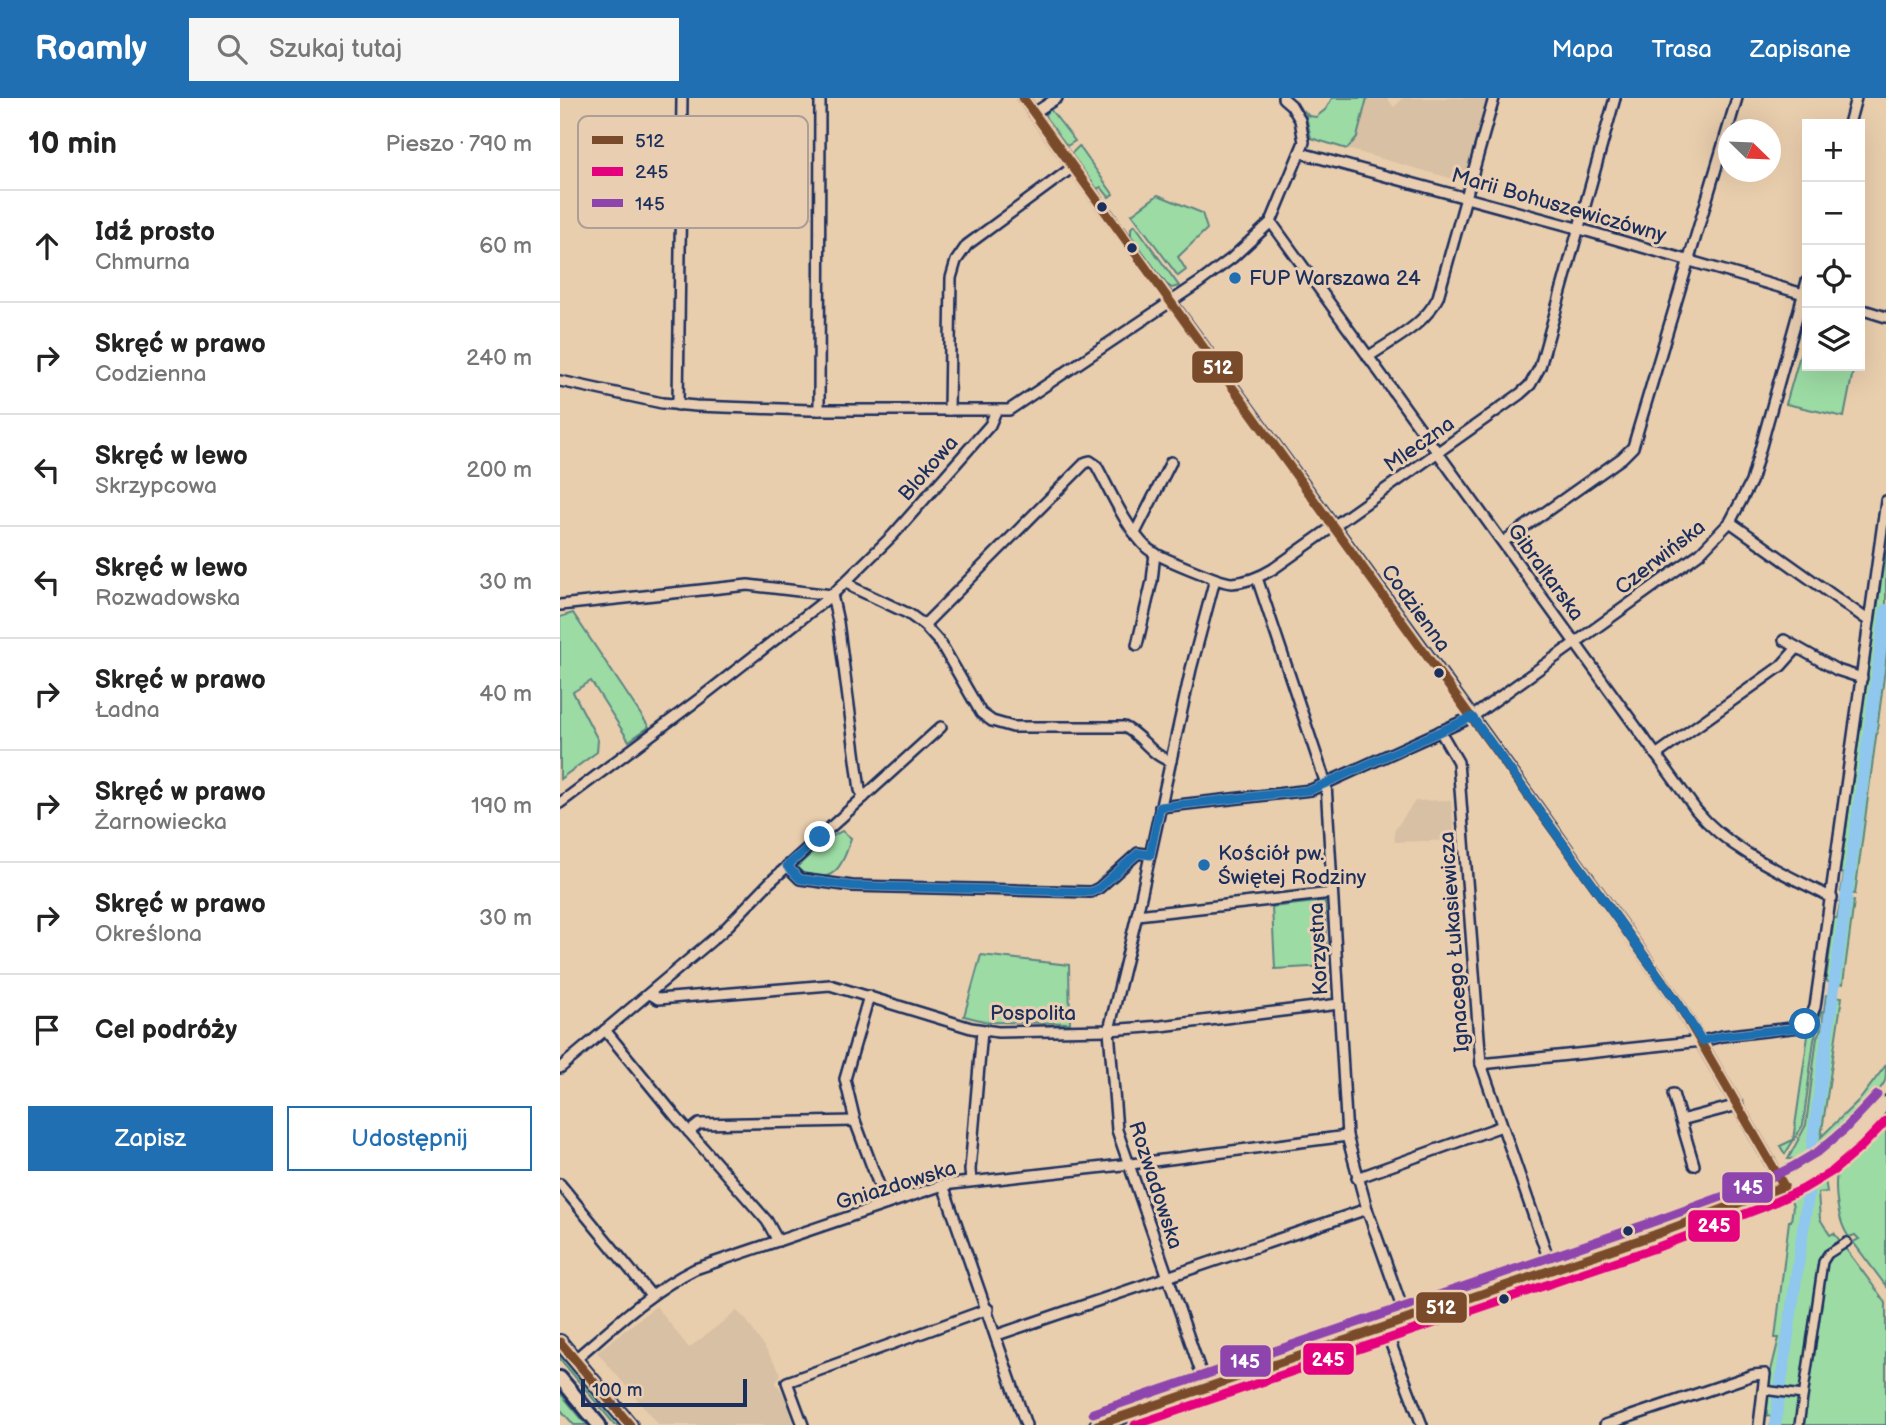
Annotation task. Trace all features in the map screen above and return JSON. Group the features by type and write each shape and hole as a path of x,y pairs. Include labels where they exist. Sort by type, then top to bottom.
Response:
{"main road":[{"path":"1097,1425 1654,1235 1784,1186 1817,1167 1853,1138 1886,1103"},
{"path":"560,1342 630,1425"},
{"path":"560,1378 599,1425"}],"street":[{"path":"682,98 682,116"},
{"path":"819,410 820,98"},
{"name":"Codzienna","path":"1023,98 1670,992 1702,1041 1784,1186"},
{"path":"1034,113 1057,98"},
{"path":"560,381 678,405 819,410 1009,410 1172,302 1232,258 1271,222 1304,142 1300,120 1283,98"},
{"path":"1368,356 1418,323 1431,311 1438,297 1494,98"},
{"name":"Mleczna","path":"924,625 1086,462 1090,461 1096,465 1135,533 1148,550 1215,579 1231,583 1257,578 1520,394 1536,376 1580,229 1615,98"},
{"path":"1503,542 1622,458 1633,447 1737,98"},
{"path":"1850,119 1856,98"},
{"name":"Marii Bohuszewiczówny","path":"1301,153 1467,197 1802,293"},
{"path":"949,410 951,278 960,253 1073,167"},
{"name":"Gibraltarska","path":"1271,222 1696,810 1724,839 1751,857 1832,898"},
{"path":"678,405 680,228"},
{"name":"Czerwińska","path":"1160,807 1311,790 1472,717 1700,553 1730,522 1751,482 1802,308"},
{"path":"1865,311 1886,317"},
{"name":"Blokowa","path":"560,803 832,595 893,535 990,425 996,411"},
{"path":"1135,533 1171,462"},
{"path":"1481,1064 1702,1041 1722,1036 1800,1027 1810,1019 1817,998 1832,898 1886,501"},
{"path":"1730,522 1870,621"},
{"path":"1137,645 1153,581 1155,553"},
{"name":"Korzystna","path":"1257,578 1326,784 1347,1136 1357,1178 1406,1319"},
{"name":"Rozwadowska","path":"1206,1387 1131,1164 1117,1130 1109,1030 1138,915 1194,657 1215,579"},
{"path":"847,581 854,589 909,614 924,625 941,645 981,713 992,721 1013,727 1124,727 1137,735 1157,755 1171,761"},
{"path":"560,605 748,585 832,595 838,622 860,790 864,797"},
{"path":"1784,640 1837,670 1862,678"},
{"path":"1656,755 1781,666 1797,648"},
{"path":"560,1068 723,931 787,866 941,727"},
{"name":"Ignacego Łukasiewicza","path":"1440,731 1458,762 1481,1064 1552,1269"},
{"path":"787,866 800,879 852,886 1091,892 1138,853 1150,855"},
{"path":"1138,915 1332,893"},
{"name":"Pospolita","path":"650,994 658,999 823,984 982,1031 1109,1030 1339,1004"},
{"path":"869,996 845,1079 855,1121 886,1204"},
{"path":"605,1030 767,1221 778,1241"},
{"path":"971,1181 982,1031"},
{"path":"1672,1094 1694,1164"},
{"path":"1681,1120 1738,1105"},
{"path":"689,1132 699,1124 855,1121"},
{"path":"1357,1178 1502,1126"},
{"name":"Gniazdowska","path":"575,1360 651,1295 695,1269 943,1185 1347,1136"},
{"path":"560,1184 651,1295"},
{"path":"943,1185 1026,1425"},
{"path":"997,1335 1367,1209"},
{"path":"1799,1425 1823,1262 1828,1254 1847,1242"},
{"path":"803,1425 787,1382 988,1309"},
{"path":"1384,1326 1422,1425"},
{"path":"1605,1425 1756,1374 1765,1374 1768,1391 1759,1425"},
{"path":"1768,1391 1804,1395"}],"shaded area":[{"path":"1367,98 1387,98 1394,107 1403,98 1488,98 1464,182 1347,149 1357,137"},
{"path":"1451,800 1455,840 1395,842 1394,831 1415,801"},
{"path":"656,1306 689,1348 737,1311 747,1321 781,1373 776,1383 785,1396 794,1425 659,1425 597,1352"}],"green space":[{"path":"1332,98 1367,98 1357,137 1347,149 1311,138 1305,112 1316,117 1326,109"},
{"path":"1050,109 1075,141 1067,146 1046,118 1045,114"},
{"path":"1079,146 1113,194 1109,197 1101,187 1097,189 1071,154"},
{"path":"1158,195 1202,213 1207,229 1178,257 1186,270 1178,276 1132,214"},
{"path":"1135,225 1179,286 1172,288 1166,284 1131,236 1131,228"},
{"path":"1802,348 1802,371 1853,371 1844,417 1786,404"},
{"path":"1886,537 1886,662 1855,894 1841,892 1844,874 1840,873"},
{"path":"573,613 649,727 629,741 591,681 573,692 598,740 597,752 560,779 560,617"},
{"path":"842,831 851,838 844,858 834,871 820,877 800,872 797,867 823,842"},
{"path":"1841,899 1854,901 1843,984 1826,980 1834,918 1837,918"},
{"path":"1325,901 1327,966 1275,969 1272,907"},
{"path":"981,955 1069,965 1070,1023 988,1022 964,1016"},
{"path":"1826,995 1842,997 1821,1137 1861,1098 1886,1065 1885,1081 1869,1103 1842,1129 1812,1151 1788,1159 1806,1125 1817,1037 1822,1027"},
{"path":"1822,1011 1814,1040 1803,1125 1785,1154 1780,1146 1793,1140 1808,1036 1803,1033 1818,1019"},
{"path":"1886,1113 1886,1286 1853,1242 1859,1239 1855,1235 1849,1237 1845,1230 1838,1209 1836,1186 1843,1157"},
{"path":"1825,1179 1827,1192 1818,1193 1820,1219 1830,1235 1834,1233 1886,1303 1886,1425 1777,1425 1811,1187"},
{"path":"1807,1190 1778,1389 1767,1387 1779,1338 1775,1338 1793,1206 1790,1198"},
{"path":"1583,1245 1586,1248 1561,1261 1552,1255"},
{"path":"1442,1292 1443,1299 1417,1307 1415,1302"},
{"path":"560,1355 619,1425 615,1425 560,1359"},
{"path":"560,1393 587,1425 574,1425 560,1409"},
{"path":"1766,1395 1777,1396 1773,1425 1773,1416 1764,1415"}],"waterway":[{"path":"1775,1425 1886,610"}],"transit line":[{"name":"512","path":"1023,98 1678,1003 1784,1186"},
{"name":"145","path":"1093,1413 1757,1184 1819,1151 1845,1129 1877,1095"},
{"name":"245","path":"1135,1425 1658,1247 1766,1206 1833,1171 1886,1121"},
{"name":"512","path":"1097,1425 1654,1235 1784,1186"},
{"name":"512","path":"560,1342 630,1425"}],"place":[{"name":"FUP Warszawa 24","path":"1235,278"},
{"name":"Kościół pw. Świętej Rodziny","path":"1204,865"}],"route":[{"path":"820,837 787,866 800,879 878,888 1091,892 1138,853 1150,855 1160,807 1311,790 1472,717 1678,1003 1702,1041 1722,1036 1795,1028 1805,1024"}]}
